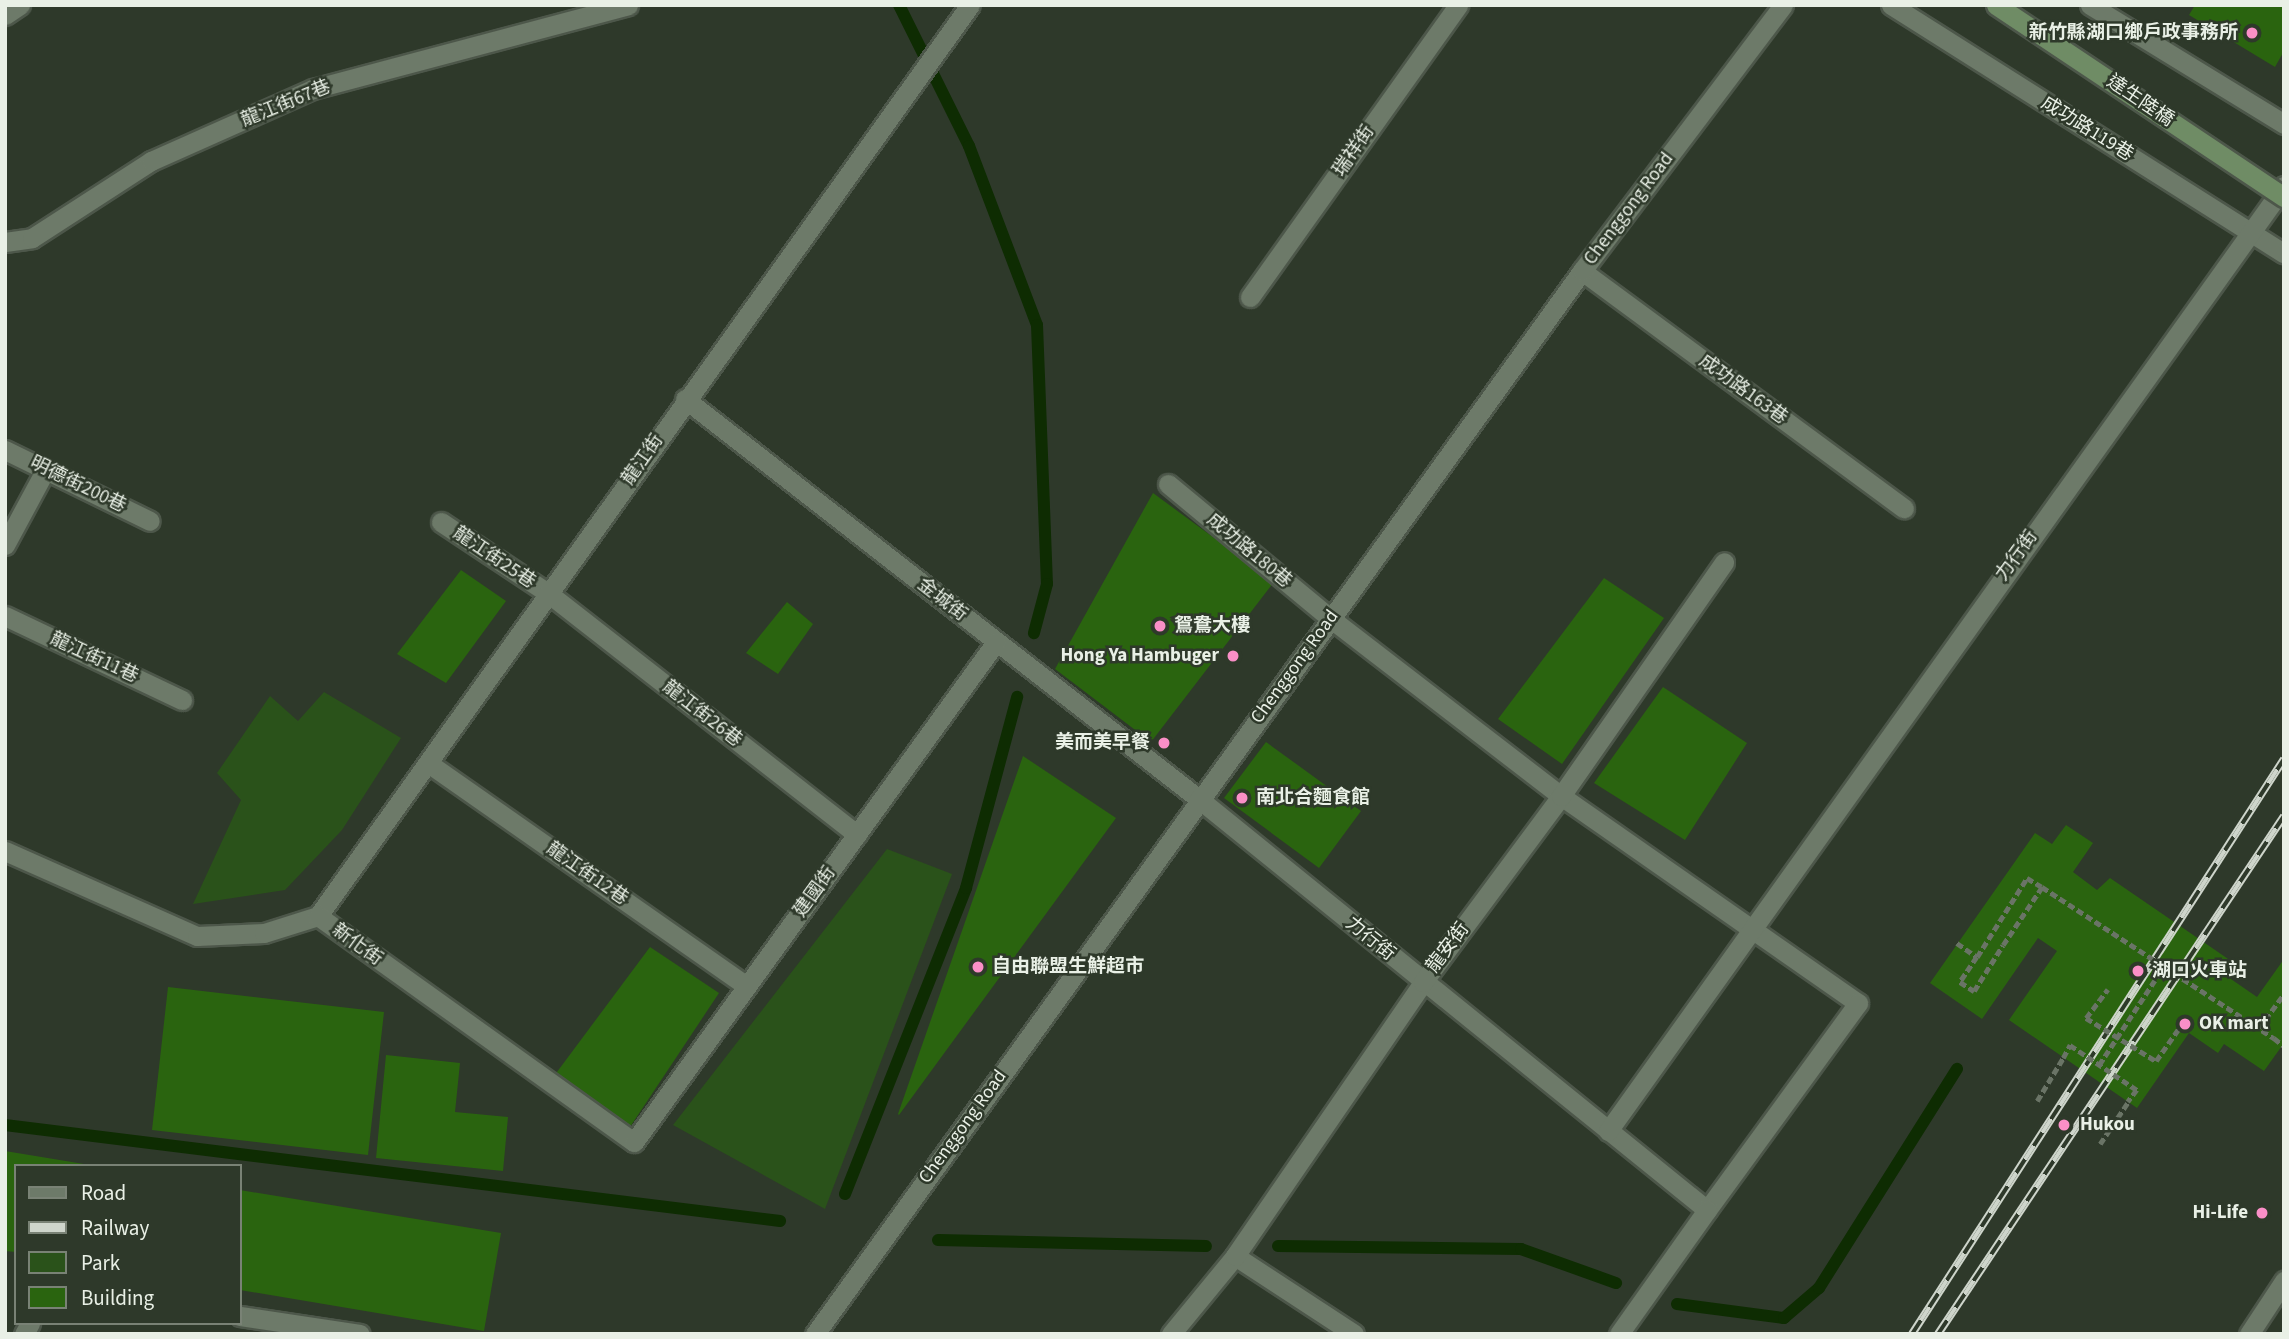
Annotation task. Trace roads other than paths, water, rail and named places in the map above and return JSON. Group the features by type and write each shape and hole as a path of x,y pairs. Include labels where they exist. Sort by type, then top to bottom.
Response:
{"main road":[{"name":"達生陸橋","path":"1996,5 2284,197"}],"street":[{"path":"5,15 20,5"},
{"name":"龍江街67巷","path":"5,242 32,238 151,162 313,89 628,5"},
{"name":"龍江街","path":"318,916 970,5"},
{"name":"瑞祥街","path":"1250,296 1458,5"},
{"name":"Chenggong Road","path":"815,1334 1582,271 1783,5"},
{"name":"成功路119巷","path":"1891,5 2284,253"},
{"path":"2090,5 2284,124"},
{"name":"力行街","path":"1608,1131 2284,186"},
{"name":"成功路163巷","path":"1582,271 1903,508"},
{"name":"金城街","path":"685,400 1199,799"},
{"name":"明德街200巷","path":"5,450 150,521"},
{"path":"5,545 46,468"},
{"name":"成功路180巷","path":"1168,484 1330,618 1561,796 1752,927"},
{"name":"龍江街25巷","path":"441,522 548,593"},
{"name":"龍安街","path":"1171,1334 1235,1256 1423,982 1561,796 1724,562"},
{"name":"龍江街26巷","path":"548,593 857,834"},
{"name":"龍江街11巷","path":"5,616 182,701"},
{"name":"建國街","path":"634,1142 996,642"},
{"name":"龍江街12巷","path":"428,763 747,986"},
{"name":"力行街","path":"1199,799 1707,1210"},
{"name":"新化街","path":"5,851 197,936 264,933 318,916 634,1142"},
{"path":"1619,1334 1858,1003 1752,927"},
{"path":"1235,1256 1354,1334"},
{"path":"2249,1334 2284,1281"},
{"path":"242,1316 360,1334"}],"waterway":[{"path":"899,5 969,146 1037,325 1047,584 1034,633"},
{"path":"845,1194 966,888 1017,697"},
{"path":"1677,1304 1784,1318 1819,1288 1957,1069"},
{"path":"5,1125 780,1221"},
{"path":"938,1240 1206,1246"},
{"path":"1278,1246 1521,1249 1616,1283"}],"railway":[{"path":"1912,1334 2284,759"},
{"path":"1938,1334 2284,816"}],"place":[{"name":"新竹縣湖口鄉戶政事務所","path":"2252,33"},
{"name":"鴛鴦大樓","path":"1160,626"},
{"name":"Hong Ya Hambuger","path":"1233,656"},
{"name":"美而美早餐","path":"1164,743"},
{"name":"南北合麵食館","path":"1242,798"},
{"name":"自由聯盟生鮮超市","path":"978,967"},
{"name":"湖口火車站","path":"2138,971"},
{"name":"OK mart","path":"2185,1024"},
{"name":"Hukou","path":"2064,1125"},
{"name":"Hi-Life","path":"2262,1213"}]}
